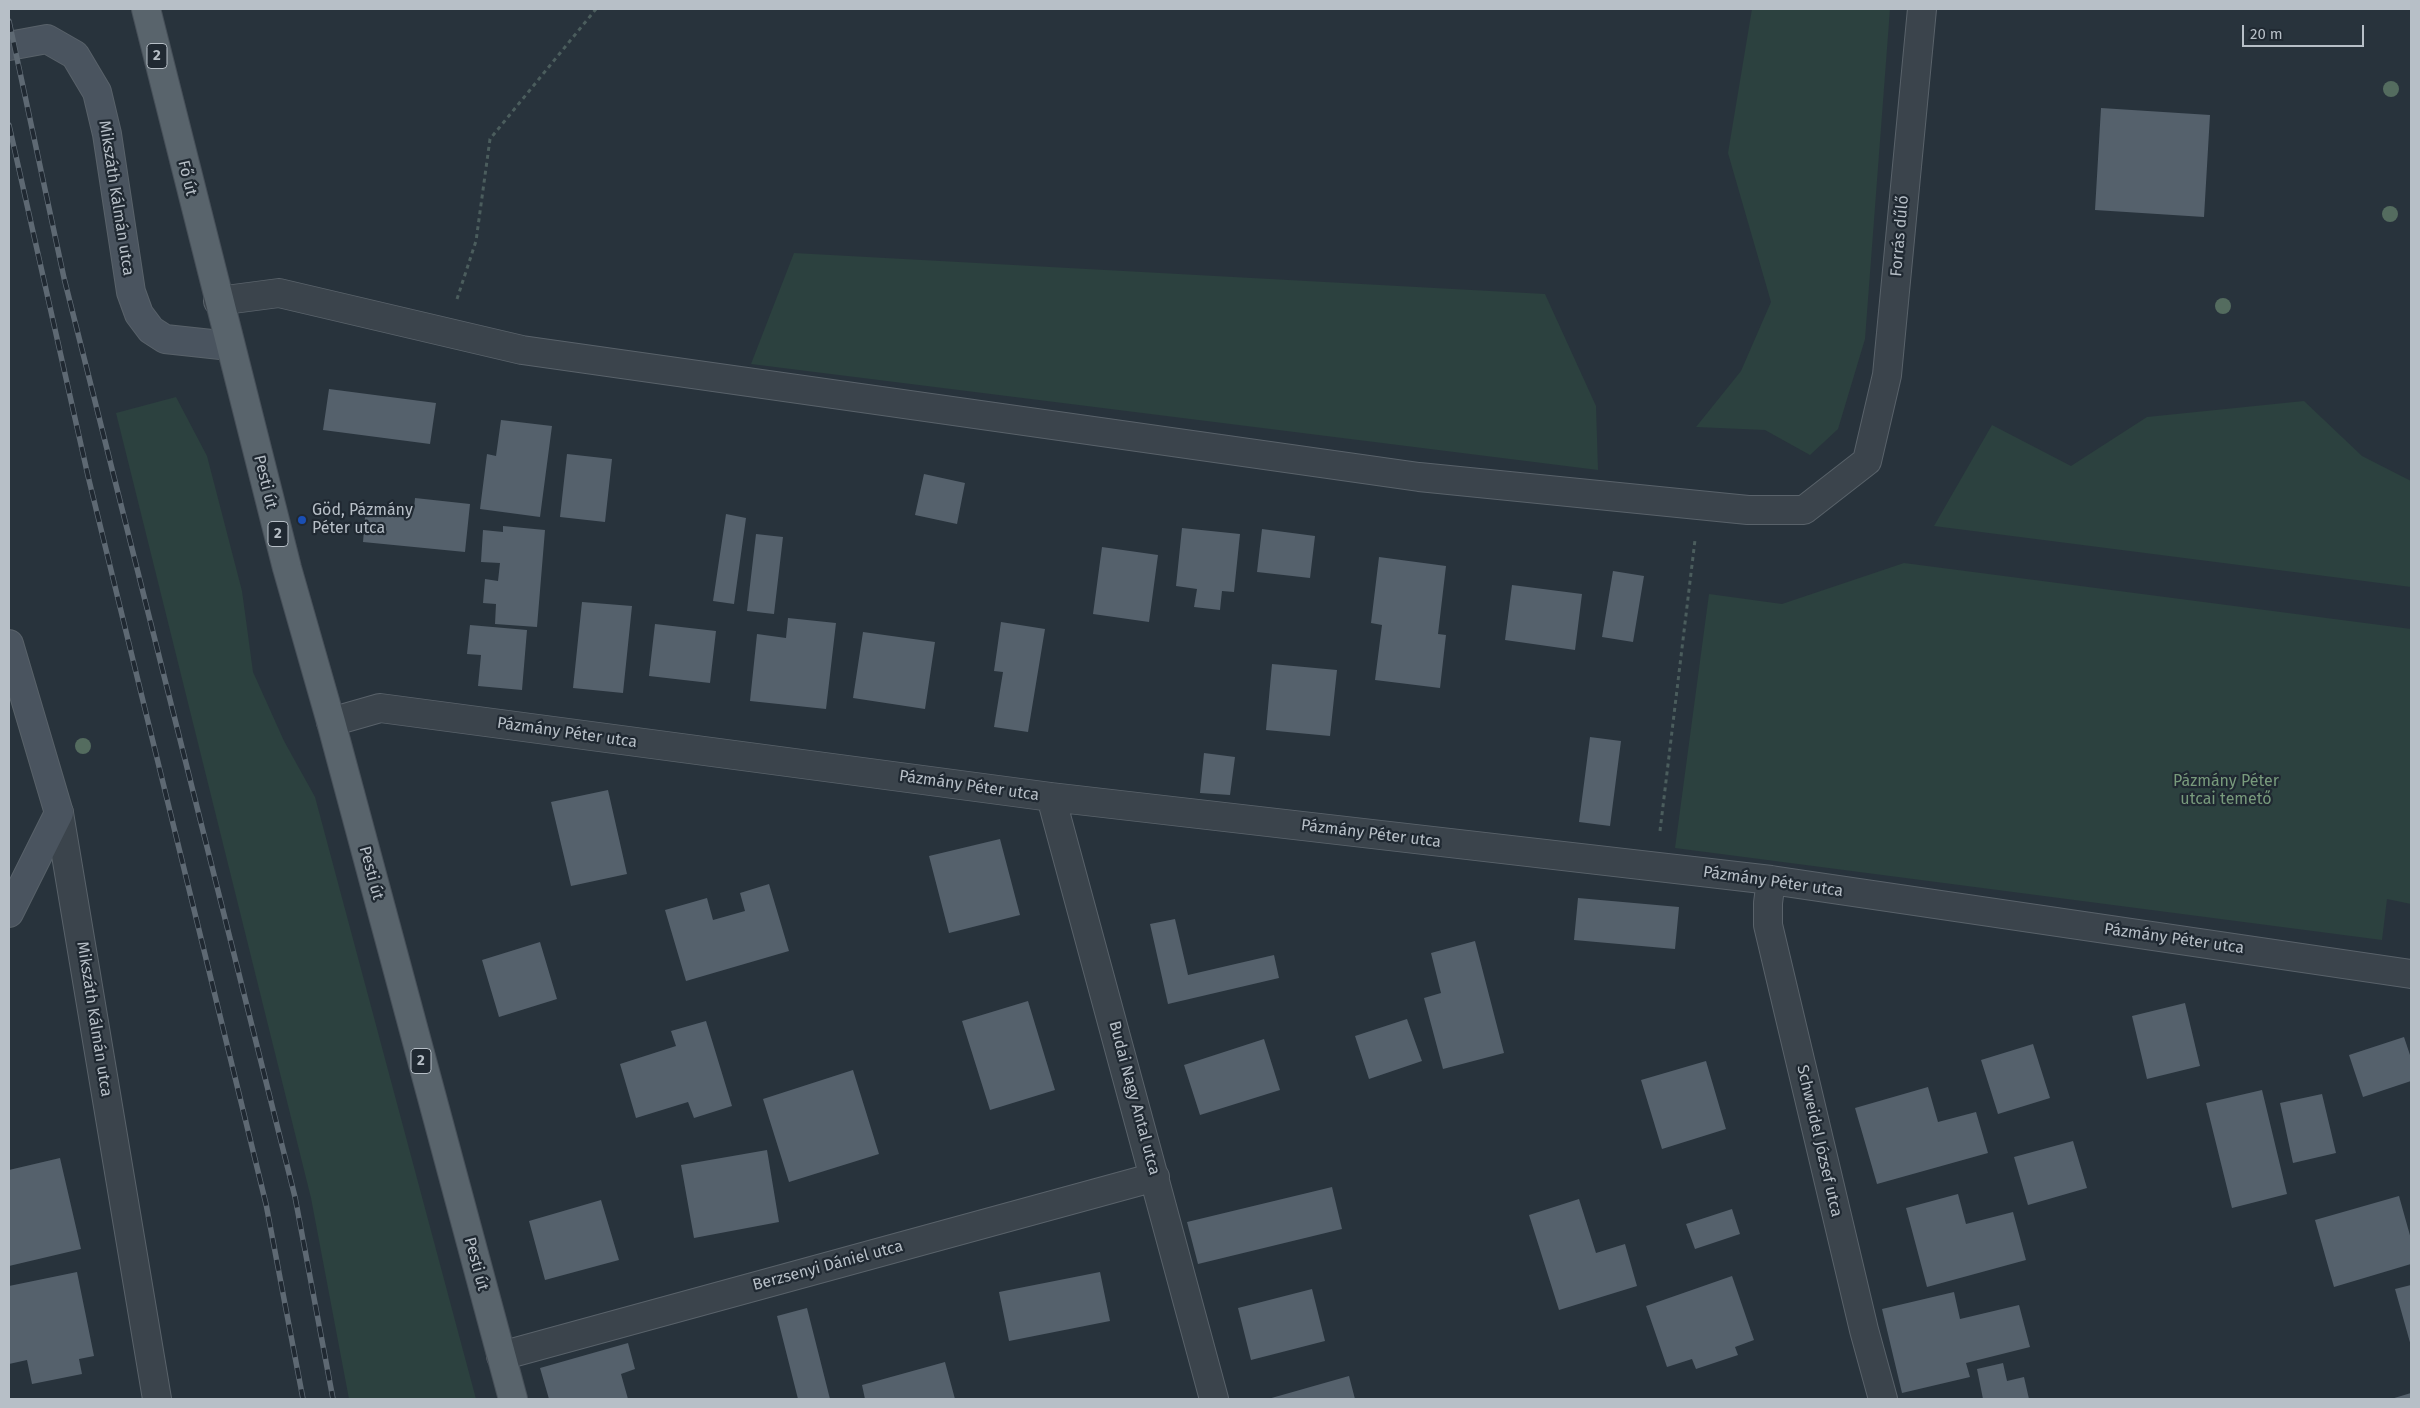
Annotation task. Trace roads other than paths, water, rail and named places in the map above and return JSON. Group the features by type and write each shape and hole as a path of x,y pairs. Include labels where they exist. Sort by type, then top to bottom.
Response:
{"main road":[{"name":"Fő út","path":"146,9 230,346"},
{"name":"Pesti út","path":"230,346 287,568 513,1399"}],"street":[{"name":"Forrás dűlő","path":"218,301 279,293 522,350 1419,477 1748,510 1804,510 1866,461 1887,375 1922,9"},
{"name":"Mikszáth Kálmán utca","path":"9,46 47,39 75,55 97,92 107,134 131,292 139,314 151,330 165,339 230,346"},
{"name":"Mikszáth Kálmán utca","path":"9,644 59,813 157,1399"},
{"name":"Pázmány Péter utca","path":"330,722 380,708 1051,797 1772,880 2411,974"},
{"name":"Budai Nagy Antal utca","path":"1051,797 1214,1399"},
{"path":"9,913 59,813"},
{"name":"Schweidel József utca","path":"1772,880 1768,902 1768,925 1864,1330 1883,1399"},
{"name":"Berzsenyi Dániel utca","path":"501,1356 1155,1177"}],"railway":[{"path":"9,21 64,278 295,1197 333,1399"},
{"path":"9,125 88,476 266,1204 303,1399"}],"place":[{"name":"Göd, Pázmány Péter utca","path":"302,520"}],"park label":[{"name":"Pázmány Péter utcai temető","path":"2226,791"}]}
